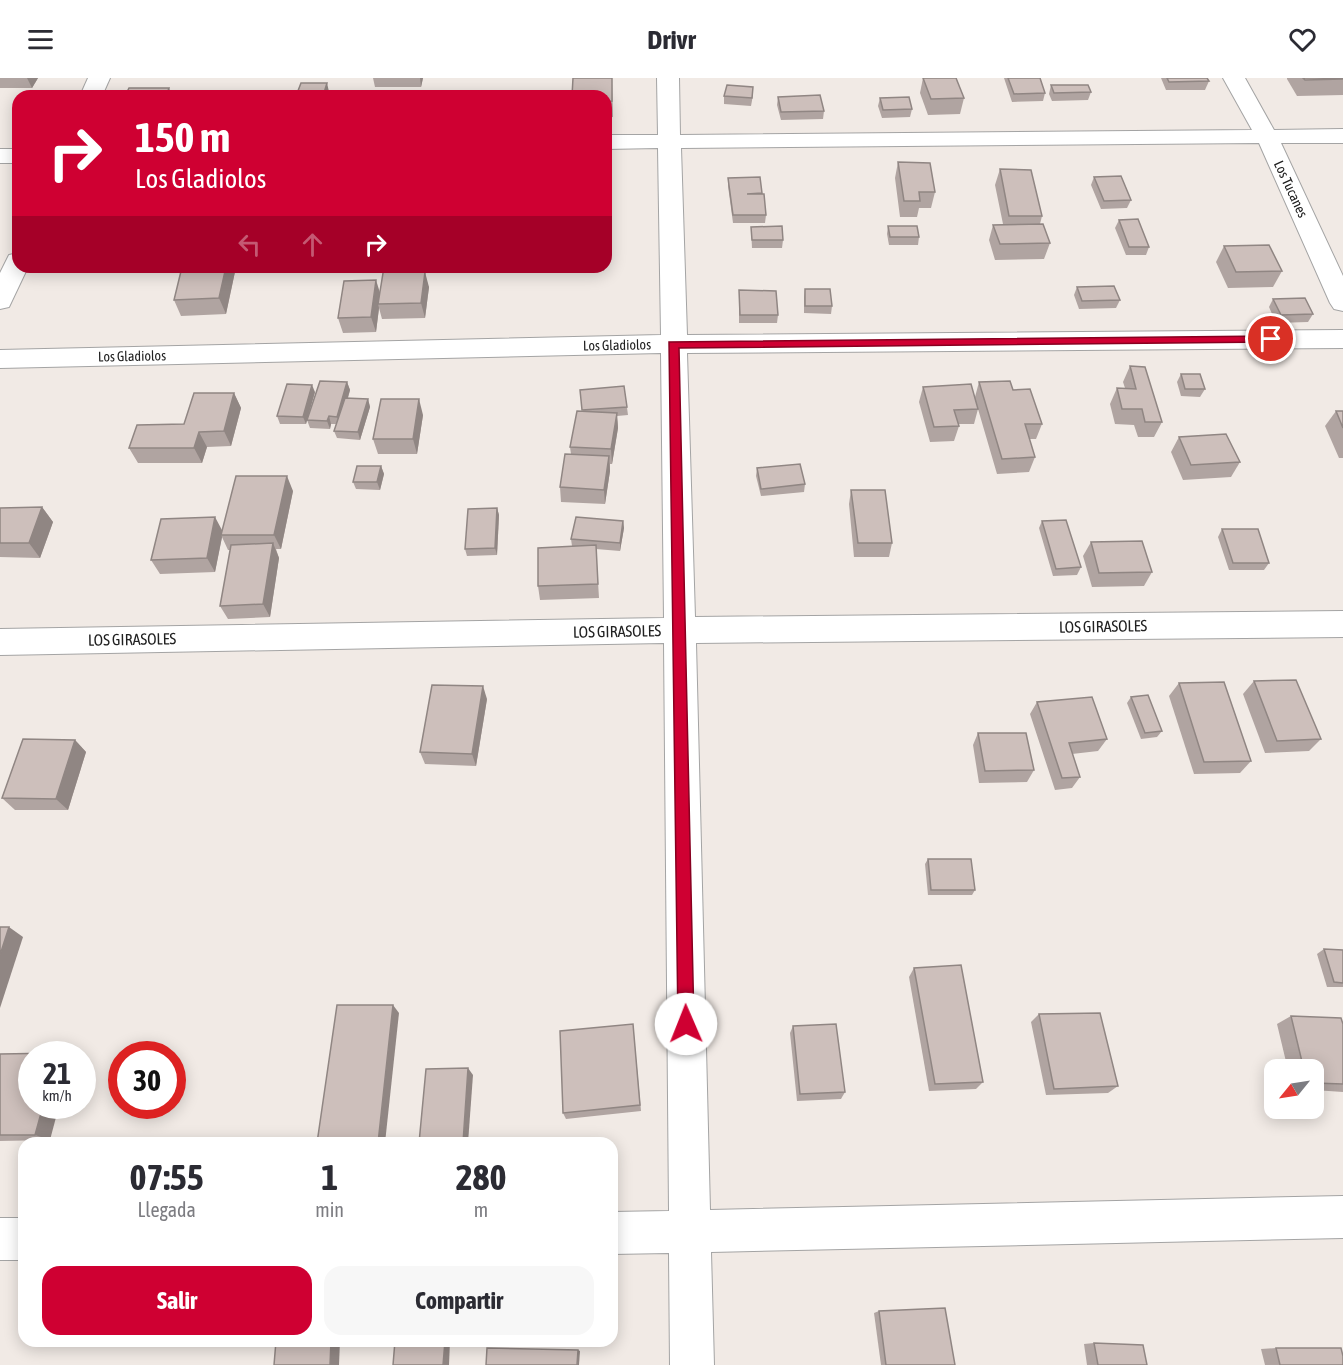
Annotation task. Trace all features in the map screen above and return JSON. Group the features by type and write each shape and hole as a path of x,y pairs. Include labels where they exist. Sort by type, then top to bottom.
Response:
{"street":[{"path":"668,78 671,141 692,1365"},
{"name":"Los Tucanes","path":"1234,78 1267,137 1343,303"},
{"path":"612,142 1343,136"},
{"path":"0,301 13,273"},
{"name":"Los Gladiolos","path":"0,359 673,344 1343,339"},
{"name":"LOS GIRASOLES","path":"0,642 680,630 1343,624"},
{"path":"618,1233 1343,1217"},
{"path":"0,1239 18,1239"}],"building":[{"path":"573,78 612,78 612,90 572,90"},
{"path":"923,78 956,78 964,98 931,99"},
{"path":"1008,78 1040,78 1045,93 1014,94"},
{"path":"1167,78 1207,78 1209,81 1169,82"},
{"path":"1303,78 1343,78 1343,79 1305,80"},
{"path":"301,83 327,83 325,90 298,90"},
{"path":"727,85 753,87 752,98 724,96"},
{"path":"1051,85 1088,85 1091,92 1054,93"},
{"path":"129,88 169,88 168,90 128,90"},
{"path":"820,95 824,111 781,112 778,97"},
{"path":"909,97 912,109 883,110 880,98"},
{"path":"898,162 930,163 935,192 919,192 920,201 904,201"},
{"path":"1000,169 1031,170 1042,216 1009,216"},
{"path":"1121,176 1131,200 1104,201 1094,177"},
{"path":"760,177 762,193 747,194 764,194 766,215 733,215 728,178"},
{"path":"1138,219 1149,247 1129,247 1119,220"},
{"path":"1043,224 1050,243 1000,244 993,225"},
{"path":"782,226 783,240 752,240 751,227"},
{"path":"888,226 917,226 919,237 890,237"},
{"path":"1269,245 1282,271 1236,272 1224,246"},
{"path":"181,273 225,273 219,298 174,300"},
{"path":"383,273 425,273 421,303 378,304"},
{"path":"376,280 371,317 338,318 344,281"},
{"path":"1114,286 1120,300 1082,301 1077,287"},
{"path":"805,289 830,289 832,306 805,306"},
{"path":"739,290 776,291 778,315 740,315"},
{"path":"1305,298 1313,314 1281,315 1273,299"},
{"path":"1130,366 1145,367 1162,422 1145,422 1142,409 1122,409 1117,388 1136,389"},
{"path":"1181,374 1200,374 1205,389 1185,389"},
{"path":"320,381 347,382 337,417 329,416 327,421 307,420"},
{"path":"1010,381 1013,390 1030,389 1042,424 1025,424 1035,457 1002,459 979,382"},
{"path":"287,384 312,385 303,417 277,416"},
{"path":"971,384 978,409 954,410 959,426 934,427 923,387"},
{"path":"624,386 627,407 582,410 580,390"},
{"path":"194,393 234,393 224,431 199,432 194,448 129,448 137,425 184,424"},
{"path":"345,398 368,399 358,432 334,431"},
{"path":"381,399 419,399 413,439 373,439"},
{"path":"577,411 617,413 611,449 570,447"},
{"path":"1336,411 1343,411 1343,428"},
{"path":"1226,434 1240,462 1191,465 1179,437"},
{"path":"565,454 609,456 604,490 560,487"},
{"path":"800,464 805,484 761,489 757,468"},
{"path":"357,466 381,466 377,482 353,482"},
{"path":"236,476 287,476 274,535 221,535"},
{"path":"851,490 885,490 892,543 858,543"},
{"path":"42,507 29,543 0,543 0,508"},
{"path":"497,508 495,548 465,549 468,509"},
{"path":"215,517 207,558 151,560 161,519"},
{"path":"576,517 623,521 620,543 571,539"},
{"path":"1066,520 1081,567 1056,569 1042,521"},
{"path":"1222,529 1258,529 1269,563 1233,563"},
{"path":"1142,541 1152,572 1099,573 1091,542"},
{"path":"273,543 263,604 220,606 231,545"},
{"path":"596,545 598,584 538,586 538,548"},
{"path":"1296,680 1321,739 1277,741 1254,681"},
{"path":"1224,682 1251,761 1204,762 1179,683"},
{"path":"432,685 483,686 472,754 420,752"},
{"path":"1148,695 1162,731 1145,733 1131,697"},
{"path":"1092,697 1107,739 1069,743 1080,777 1062,778 1037,702"},
{"path":"978,733 1026,733 1034,770 985,771"},
{"path":"23,739 75,740 56,799 2,798"},
{"path":"928,859 971,859 975,890 931,890"},
{"path":"0,927 9,927 0,955"},
{"path":"1324,949 1343,950 1343,983 1334,982"},
{"path":"961,965 983,1082 935,1084 914,968"},
{"path":"337,1005 393,1005 379,1137 318,1137"},
{"path":"1100,1013 1118,1086 1054,1089 1039,1014"},
{"path":"1291,1016 1341,1018 1343,1024 1343,1084 1324,1083 1324,1059 1301,1059"},
{"path":"633,1024 640,1105 563,1113 560,1031"},
{"path":"836,1024 845,1092 800,1094 793,1026"},
{"path":"0,1054 18,1054 18,1119 39,1119 35,1135 0,1135"},
{"path":"468,1068 463,1137 420,1137 426,1069"},
{"path":"945,1308 955,1365 886,1365 879,1311"},
{"path":"1094,1343 1143,1345 1147,1365 1098,1365"},
{"path":"276,1347 331,1347 330,1365 274,1365"},
{"path":"394,1347 444,1347 443,1365 393,1365"},
{"path":"487,1348 578,1350 577,1365 486,1365"},
{"path":"1276,1348 1341,1348 1343,1365 1280,1365"}],"route":[{"path":"686,1024 673,344 1271,339"}]}
